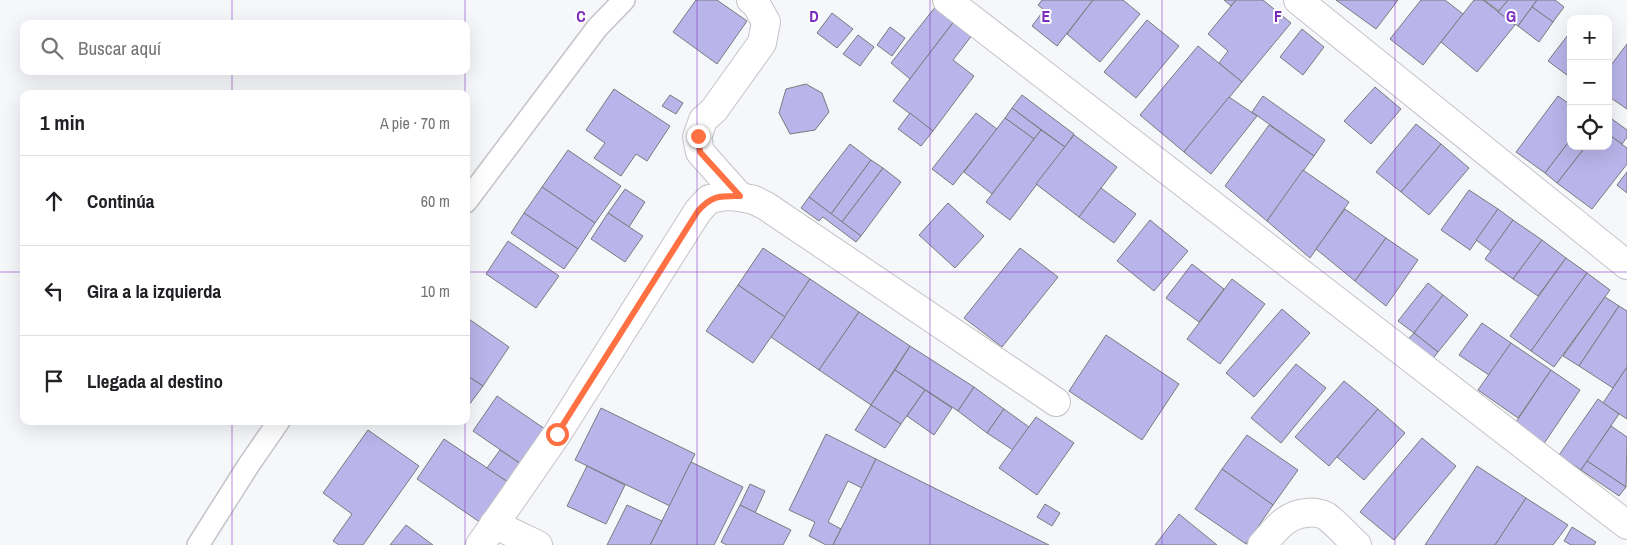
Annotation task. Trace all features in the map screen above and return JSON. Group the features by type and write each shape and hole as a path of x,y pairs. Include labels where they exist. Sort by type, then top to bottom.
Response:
{"street":[{"path":"740,196 700,152 698,136 703,120 714,110 762,43 766,22 756,4 751,0"},
{"path":"947,0 1627,525"},
{"path":"1298,0 1627,264"},
{"path":"538,545 487,535 557,434 698,211 709,199 740,196 766,206 1056,402"},
{"path":"1262,545 1282,522 1300,513 1313,512 1325,515 1358,545"}],"lane":[{"path":"470,197 597,28 624,0"},
{"path":"198,545 276,425"}],"building":[{"path":"696,0 717,0 747,21 717,64 673,32"},
{"path":"1042,0 1093,0 1057,46 1032,26 1044,10 1038,5"},
{"path":"1093,0 1123,0 1140,14 1100,62 1067,34"},
{"path":"1224,0 1236,0 1231,6"},
{"path":"1236,0 1263,0 1291,23 1242,82 1219,63 1228,51 1208,34"},
{"path":"1336,0 1398,0 1376,29"},
{"path":"1421,0 1445,0 1463,14 1423,65 1390,39"},
{"path":"1474,0 1483,0 1515,25 1477,72 1441,42"},
{"path":"1484,0 1508,0 1499,11"},
{"path":"1508,0 1537,0 1518,26 1498,12"},
{"path":"1537,0 1555,0 1564,7 1553,22 1532,7"},
{"path":"936,6 955,20 910,79 891,63"},
{"path":"1532,7 1553,22 1539,42 1518,26"},
{"path":"832,13 853,29 837,48 817,33"},
{"path":"955,20 973,34 953,60 974,76 933,131 893,101"},
{"path":"1147,20 1179,46 1136,98 1104,72"},
{"path":"890,27 905,38 892,56 877,45"},
{"path":"1302,29 1324,47 1303,75 1280,57"},
{"path":"858,35 874,47 860,66 843,54"},
{"path":"1567,36 1567,75 1548,61"},
{"path":"1627,44 1627,109 1612,99 1612,64"},
{"path":"1198,46 1242,82 1184,152 1140,115"},
{"path":"806,84 822,93 829,112 815,130 790,134 779,113 786,89"},
{"path":"1375,87 1401,109 1371,144 1344,121"},
{"path":"614,89 670,126 647,161 636,154 621,176 594,158 605,143 586,130"},
{"path":"670,95 683,103 676,114 662,106"},
{"path":"1022,95 1074,134 1065,147 1012,108"},
{"path":"1263,96 1325,140 1314,156 1252,112"},
{"path":"1558,96 1567,102 1567,144 1545,173 1516,152"},
{"path":"1229,97 1257,116 1211,174 1184,152"},
{"path":"1012,108 1041,130 1034,139 1005,118"},
{"path":"910,113 933,131 921,146 898,129"},
{"path":"976,113 997,129 953,185 932,169"},
{"path":"1005,118 1034,139 992,194 964,172"},
{"path":"1612,119 1627,130 1627,137 1622,144 1612,137"},
{"path":"1416,124 1441,144 1401,192 1376,172"},
{"path":"1269,125 1314,156 1267,221 1225,186"},
{"path":"1041,130 1065,147 1010,220 986,202"},
{"path":"1074,135 1117,167 1079,217 1036,184"},
{"path":"1612,137 1627,148 1627,164 1592,209 1557,183 1583,150 1612,150"},
{"path":"850,144 871,160 831,214 809,197"},
{"path":"1441,144 1469,168 1429,215 1401,192"},
{"path":"1567,144 1567,150 1583,150 1557,183 1545,173"},
{"path":"568,150 621,186 595,223 542,187"},
{"path":"871,160 883,168 842,222 831,214"},
{"path":"883,168 901,182 861,236 842,222"},
{"path":"1303,170 1349,202 1310,258 1267,221"},
{"path":"1627,172 1627,193 1617,185"},
{"path":"542,187 595,223 578,249 524,213"},
{"path":"1101,188 1136,214 1114,243 1079,217"},
{"path":"625,189 645,202 629,227 608,213"},
{"path":"1469,190 1498,209 1470,250 1441,230"},
{"path":"809,197 861,236 856,242 823,217 819,221 801,208"},
{"path":"948,203 984,236 955,268 919,235"},
{"path":"1345,209 1386,238 1355,281 1316,249"},
{"path":"1498,209 1513,220 1491,251 1476,240"},
{"path":"524,213 578,249 564,269 511,233"},
{"path":"608,213 643,236 625,262 591,239"},
{"path":"1150,220 1188,251 1154,291 1117,261"},
{"path":"1513,220 1542,240 1513,279 1485,259"},
{"path":"1386,238 1418,260 1386,306 1355,281"},
{"path":"1542,240 1566,258 1538,296 1513,279"},
{"path":"508,241 559,276 536,308 486,274"},
{"path":"763,248 810,279 785,317 738,285"},
{"path":"1020,248 1058,277 1002,347 964,318"},
{"path":"1566,258 1587,273 1531,351 1510,336"},
{"path":"1192,264 1224,289 1199,322 1166,298"},
{"path":"1587,273 1610,290 1554,367 1531,351"},
{"path":"810,279 859,312 819,370 771,337"},
{"path":"1232,279 1265,304 1220,364 1187,339"},
{"path":"1428,283 1443,295 1414,333 1398,321"},
{"path":"738,285 785,317 753,363 706,331"},
{"path":"1443,295 1468,315 1438,352 1414,333"},
{"path":"1605,297 1619,306 1579,366 1563,356"},
{"path":"1619,306 1627,311 1627,367 1613,388 1579,366"},
{"path":"1282,309 1310,333 1254,397 1226,373"},
{"path":"859,312 910,346 871,405 819,370"},
{"path":"470,320 509,347 483,386 470,378"},
{"path":"1482,323 1511,343 1489,375 1459,355"},
{"path":"1414,333 1438,352 1428,365 1403,345"},
{"path":"1106,335 1179,384 1142,440 1069,391"},
{"path":"1511,343 1551,370 1518,418 1478,390"},
{"path":"910,346 974,387 958,411 895,370"},
{"path":"1296,364 1326,388 1281,443 1251,418"},
{"path":"1627,367 1627,419 1603,403"},
{"path":"895,370 925,390 901,424 871,405"},
{"path":"1551,370 1580,390 1543,445 1514,425"},
{"path":"470,378 483,386 470,404"},
{"path":"1344,381 1378,409 1329,466 1295,437"},
{"path":"974,387 1004,409 987,433 958,411"},
{"path":"925,390 952,408 934,435 907,416"},
{"path":"497,396 545,429 521,464 473,431"},
{"path":"1598,399 1619,414 1581,470 1559,455"},
{"path":"871,405 901,424 885,448 855,430"},
{"path":"601,408 695,454 670,506 575,460"},
{"path":"1004,409 1029,427 1013,450 987,433"},
{"path":"1378,409 1405,433 1364,480 1337,457"},
{"path":"1036,417 1074,443 1037,495 999,468"},
{"path":"1611,426 1627,437 1626,487 1587,461"},
{"path":"368,430 419,466 363,545 339,545 333,541 352,514 323,493"},
{"path":"826,434 876,459 862,488 848,481 828,522 841,529 833,545 826,545 809,536 815,522 789,510"},
{"path":"1247,435 1298,470 1273,505 1222,469"},
{"path":"1422,438 1456,466 1394,540 1360,512"},
{"path":"444,439 508,482 481,523 417,479"},
{"path":"500,450 521,464 508,482 487,468"},
{"path":"876,459 1049,545 833,545"},
{"path":"1587,461 1626,487 1619,496 1581,470"},
{"path":"691,462 743,487 714,545 650,545"},
{"path":"587,466 625,485 606,524 567,506"},
{"path":"1477,466 1526,498 1495,545 1425,545"},
{"path":"1222,469 1273,505 1246,544 1195,509"},
{"path":"750,484 765,491 755,513 740,505"},
{"path":"1526,498 1568,525 1553,545 1495,545"},
{"path":"1045,504 1060,513 1052,526 1037,517"},
{"path":"627,505 662,521 650,545 607,545"},
{"path":"740,505 791,530 783,545 727,545 721,542"},
{"path":"1179,514 1217,545 1155,545"},
{"path":"406,525 433,545 390,545"},
{"path":"1572,527 1596,542 1594,545 1571,545 1564,541"}],"route":[{"path":"557,434 698,211 709,199 740,196 700,152 698,136"}]}
